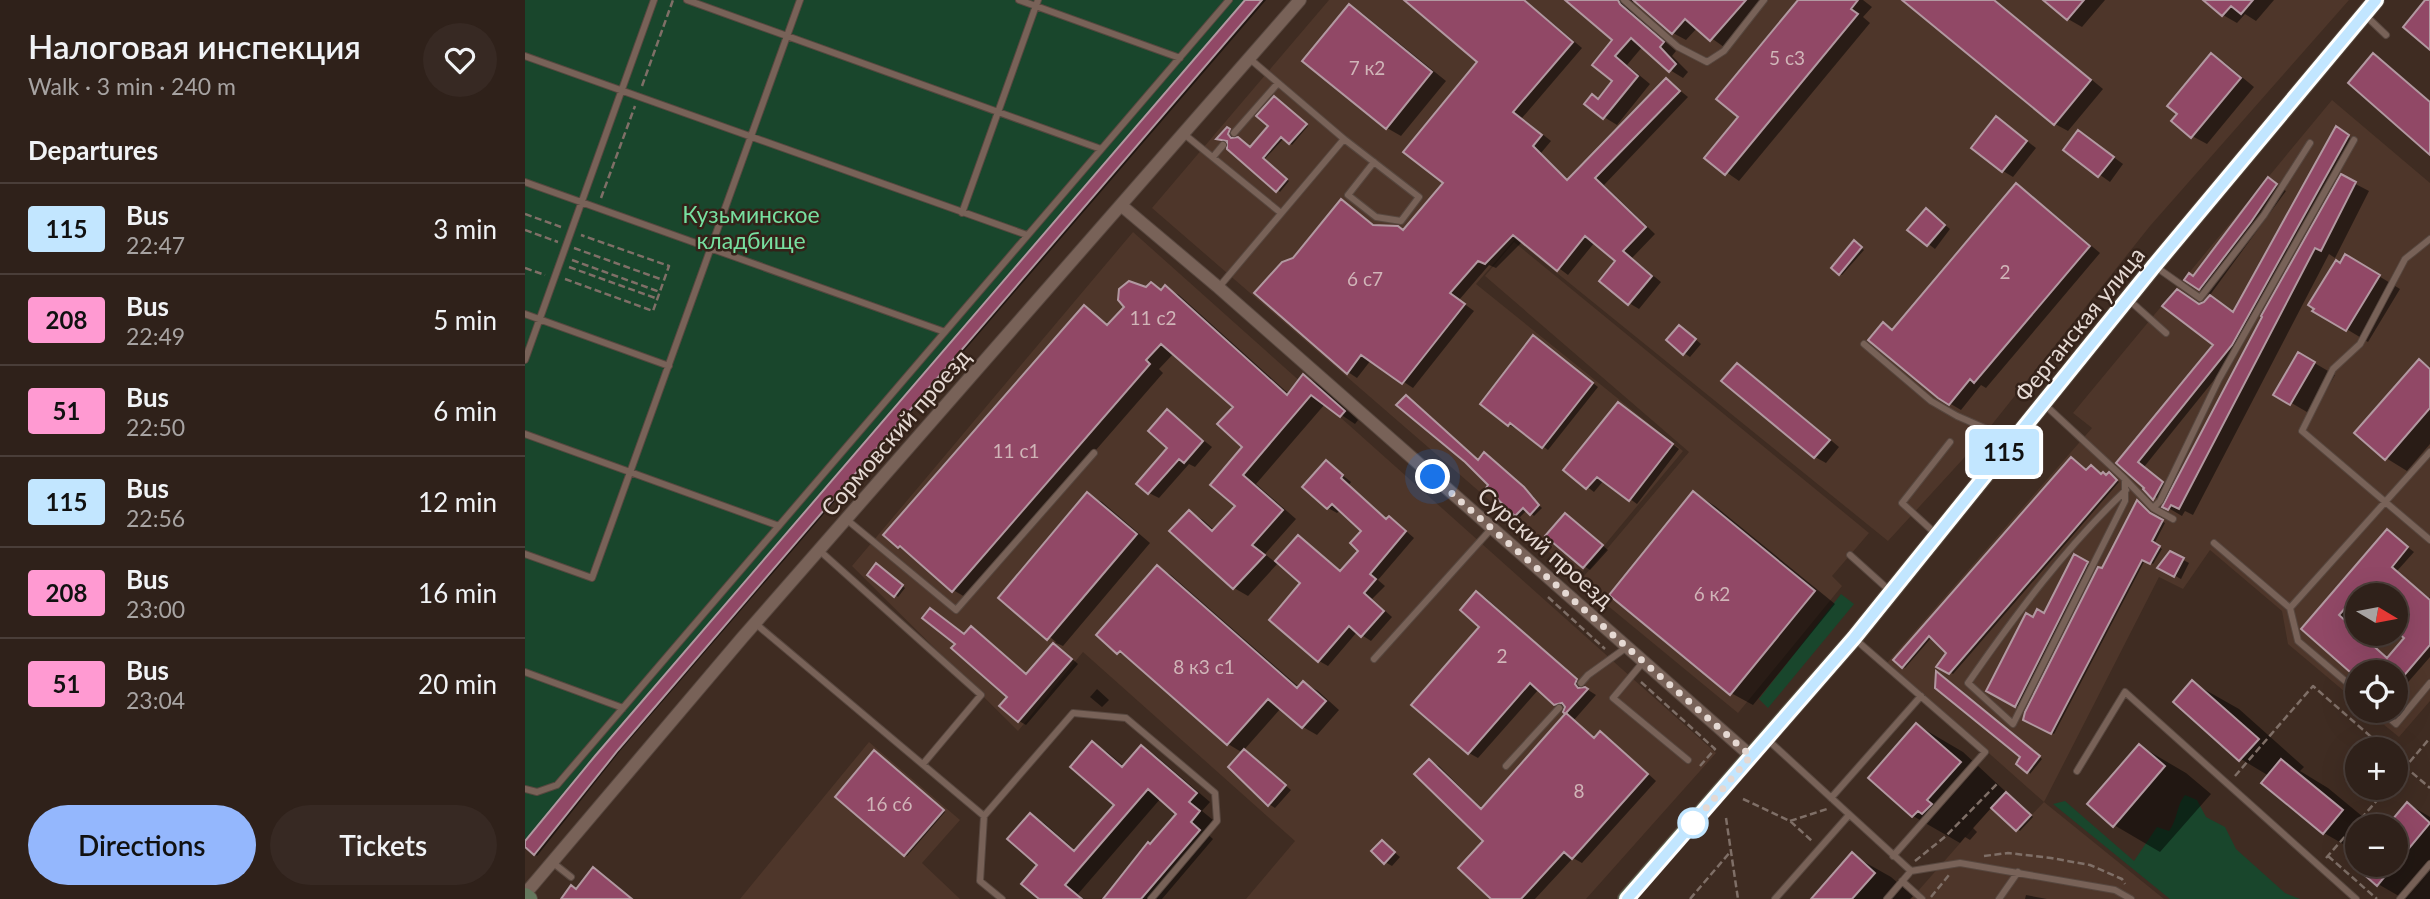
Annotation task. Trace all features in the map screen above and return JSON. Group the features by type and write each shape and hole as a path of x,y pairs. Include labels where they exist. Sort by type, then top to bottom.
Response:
{"street":[{"name":"Сормовский проезд","path":"525,895 755,623 1300,0"},
{"name":"Ферганская улица","path":"1626,899 1854,638 2154,266 2375,0"},
{"name":"Сурский проезд","path":"1122,205 1751,756"},
{"path":"525,895 529,899"}],"lane":[{"path":"525,360 654,0"},
{"path":"687,0 1101,149"},
{"path":"525,554 592,578 800,0"},
{"path":"1019,0 1037,3 1179,58"},
{"path":"525,789 537,792 557,785 1229,0"},
{"path":"1624,0 1678,47 1707,62 1724,51 1764,0"},
{"path":"962,213 1037,3"},
{"path":"2364,14 2386,35"},
{"path":"525,56 1027,235"},
{"path":"1250,59 1344,139 1374,162 1419,197 1401,220 1376,217 1348,195 1374,162"},
{"path":"1234,133 1278,83"},
{"path":"1184,134 1281,213"},
{"path":"1218,287 1344,139"},
{"path":"2154,508 2160,501 2219,379 2354,140"},
{"path":"2154,266 2200,298 2265,215 2310,143"},
{"path":"1213,157 1223,145"},
{"path":"525,182 945,332"},
{"path":"2430,239 2405,259 2360,344 2333,369 2302,431 2430,540"},
{"path":"2128,299 2166,332"},
{"path":"525,314 669,366"},
{"path":"1864,344 1931,401 1957,416 2014,441"},
{"path":"2044,404 2154,508 2173,519"},
{"path":"525,434 779,526"},
{"path":"1937,535 1902,503 1950,442"},
{"path":"2290,608 2430,452"},
{"path":"846,519 955,610 1094,453"},
{"path":"2125,479 2126,490 2125,501 2013,724 1968,682 2019,611 2101,514 2126,490"},
{"path":"1374,659 1492,528"},
{"path":"2214,543 2290,608 2298,641 2345,681"},
{"path":"820,551 981,695 923,764"},
{"path":"1850,555 1891,592"},
{"path":"755,623 984,816"},
{"path":"1854,638 1985,752 1893,856"},
{"path":"1581,683 1627,647"},
{"path":"1644,661 1613,698 1688,760"},
{"path":"525,672 623,708"},
{"path":"2408,710 2430,684"},
{"path":"2077,771 2125,692 2356,899"},
{"path":"1831,799 1921,696"},
{"path":"1506,766 1559,708"},
{"path":"1002,899 980,881 984,816 1073,713 1126,718 1215,793 1217,821 1151,899"},
{"path":"1766,739 1909,870 1960,863 2115,890 2131,899"},
{"path":"1775,899 1849,815"},
{"path":"552,862 571,877"},
{"path":"2400,899 2430,864"},
{"path":"1887,899 1909,870"},
{"path":"1999,899 2018,872"},
{"path":"1902,881 1922,899"}],"path":[{"path":"561,227 571,198"},
{"path":"525,214 669,266 653,311 525,268"},
{"path":"525,230 664,280"},
{"path":"561,260 660,292"},
{"path":"561,260 658,299"},
{"path":"2228,784 2313,686 2371,737"},
{"path":"2408,764 2430,738"},
{"path":"2408,770 2430,788"},
{"path":"1909,870 1917,858 1946,836 1999,782"},
{"path":"1743,799 1790,821 1820,848"},
{"path":"2320,866 2377,800"},
{"path":"1790,821 1826,809 1841,808"},
{"path":"1726,818 1738,899"},
{"path":"1690,899 1731,850"},
{"path":"2328,856 2377,899"}],"shaded area":[{"path":"1329,0 2349,0 2150,226 1974,447 1888,541 1515,239 1476,284 1683,451 1578,577 1152,208"},
{"path":"2332,100 2430,183 2430,701 2399,737 2382,723 2408,723 2408,660 2345,660 2345,692 2288,644 2282,611 2210,550 2183,589 2159,577 2044,802 1887,663 2092,428 2073,413"},
{"path":"1133,232 1716,753 1586,899 1246,899 1295,841 1083,652 1018,731 852,566"},
{"path":"1514,242 1869,533 1832,576 1842,586 1738,713 1579,582 1689,452 1485,276"},
{"path":"869,742 960,820 922,863 960,899 740,899"},
{"path":"2044,802 2164,899 1911,899 1991,808 2016,831"}],"green space":[{"name":"Кузьминское кладбище","path":"525,0 1245,0 595,756 525,841"},
{"path":"1841,594 1854,604 1768,708 1759,699"},
{"path":"2185,795 2197,800 2206,817 2225,827 2236,849 2285,893 2300,899 2170,899 2053,804 2065,801 2134,861 2157,827 2169,831"}],"building":[{"path":"1245,0 1262,0 618,750 534,855 525,847 525,841 595,756"},
{"path":"1404,0 1524,0 1573,42 1513,112 1542,135 1533,146 1567,180 1666,78 1680,91 1595,178 1646,227 1623,251 1652,276 1628,305 1599,281 1615,261 1585,236 1557,271 1513,235 1485,264 1478,261 1450,293 1465,304 1402,384 1361,355 1347,374 1254,293 1282,262 1293,258 1341,199 1373,225 1398,226 1403,230 1443,183 1403,152 1477,62"},
{"path":"1565,0 1618,0 1664,42 1660,47 1676,64 1669,72 1631,38 1615,56 1638,76 1603,119 1584,104 1592,94 1598,99 1612,81 1592,65 1612,40"},
{"path":"1633,0 1746,0 1710,41 1685,19 1672,34"},
{"path":"1798,0 1858,0 1851,9 1858,14 1725,175 1704,158 1738,117 1716,99"},
{"path":"1902,0 1994,0 2091,80 2054,125"},
{"path":"2043,0 2084,0 2067,20"},
{"path":"2203,0 2253,0 2241,14 2231,6 2222,16"},
{"path":"2425,0 2430,0 2430,50 2403,27"},
{"path":"1349,4 1432,72 1386,129 1302,61"},
{"path":"2211,53 2241,78 2191,138 2171,121 2177,114 2167,106"},
{"path":"2373,53 2430,102 2430,155 2348,83"},
{"path":"1274,96 1307,124 1289,144 1281,137 1263,158 1287,179 1276,192 1227,149 1227,141 1216,139 1227,127 1230,129 1228,134 1231,138 1238,137 1250,147 1268,126 1256,116"},
{"path":"1996,116 2027,141 2002,172 1971,148"},
{"path":"2336,126 2349,135 2232,345 2138,462 2163,482 2153,500 2144,488 2116,463 2213,345 2162,306 2177,289 2199,304 2210,295 2233,312"},
{"path":"2078,130 2114,157 2098,177 2063,150"},
{"path":"2341,174 2356,182 2321,251 2315,248 2179,509 2171,505 2168,510 2162,507 2261,316"},
{"path":"2268,177 2277,184 2199,290 2184,280 2189,273 2193,276"},
{"path":"2016,183 2090,246 1974,383 1970,379 1949,405 1868,340 1883,322 1892,330"},
{"path":"1926,208 1945,225 1927,246 1907,230"},
{"path":"1854,240 1862,247 1839,275 1831,268"},
{"path":"2345,254 2380,275 2346,331 2312,311 2314,309 2308,305 2336,260 2340,263"},
{"path":"1129,281 1146,287 1151,282 1161,290 1165,285 1287,395 1303,374 1345,411 1340,417 1311,395 1243,475 1283,510 1252,545 1265,555 1233,589 1169,531 1189,510 1212,531 1235,506 1210,485 1242,447 1217,424 1233,407 1161,344 1146,360 1150,364 952,592 900,546 898,548 883,535 1084,305 1107,325 1124,307 1118,300 1119,289"},
{"path":"1679,325 1696,339 1683,355 1666,340"},
{"path":"1533,335 1593,383 1542,448 1480,404"},
{"path":"2298,352 2315,362 2290,405 2273,395"},
{"path":"2419,359 2430,369 2430,408 2385,460 2354,433"},
{"path":"1737,363 1830,440 1814,458 1721,381"},
{"path":"1406,395 1478,460 1484,452 1524,487 1539,505 1530,515 1523,508 1515,516 1486,488 1488,485 1465,462 1396,405"},
{"path":"1618,402 1673,444 1629,501 1597,477 1586,489 1563,470"},
{"path":"1167,409 1203,441 1184,463 1179,459 1148,494 1136,484 1167,448 1148,431"},
{"path":"2071,457 2086,470 2091,465 2101,474 2103,472 2106,475 2109,472 2117,480 1949,674 1936,667 1946,653 1929,636 1902,668 1893,660"},
{"path":"1326,460 1343,475 1341,478 1386,519 1389,516 1406,531 1370,574 1376,579 1364,593 1384,611 1361,637 1349,626 1318,662 1269,620 1300,583 1275,561 1298,535 1340,571 1358,551 1350,543 1361,531 1332,504 1327,509 1302,487"},
{"path":"1693,491 1815,591 1730,695 1609,595"},
{"path":"1087,492 1137,534 1047,640 998,598"},
{"path":"2137,500 2150,513 2163,520 2152,541 2160,546 2150,564 2142,560 2051,734 2023,720 2025,712 2098,567 2102,568"},
{"path":"1565,513 1603,545 1583,568 1545,536"},
{"path":"2387,529 2408,547 2392,567 2430,600 2430,645 2408,671 2408,660 2345,660 2345,668 2301,629"},
{"path":"2170,551 2184,558 2174,577 2157,568"},
{"path":"2074,554 2088,562 2015,707 1986,691 2026,613 2033,617 2037,609 2044,613"},
{"path":"876,563 903,585 894,597 867,575"},
{"path":"1157,565 1297,688 1303,681 1326,701 1302,728 1268,699 1227,745 1120,651 1117,654 1096,635"},
{"path":"1476,591 1577,679 1575,684 1578,688 1588,689 1566,713 1594,738 1600,731 1648,774 1572,859 1564,852 1521,899 1491,899 1458,868 1483,841 1414,774 1429,759 1481,809 1565,714 1562,703 1554,705 1530,683 1468,754 1411,705 1479,627 1460,610"},
{"path":"930,608 964,634 971,626 1026,674 1053,643 1072,659 1018,722 999,706 1007,697 951,648 955,644 922,618"},
{"path":"1936,671 2040,756 2027,773 2016,764 2020,757 1935,688"},
{"path":"2192,680 2259,739 2239,761 2173,702"},
{"path":"1916,723 1961,762 1927,800 1932,804 1922,814 1918,811 1912,817 1868,778"},
{"path":"1092,741 1122,767 1141,745 1197,793 1189,802 1200,811 1191,822 1200,830 1141,899 1103,899 1148,842 1150,844 1176,814 1148,789 1065,885 1082,899 1039,899 1021,884 1037,865 1007,839 1030,813 1074,851 1114,805 1070,767"},
{"path":"2139,744 2165,766 2113,827 2087,804"},
{"path":"1244,749 1286,785 1268,806 1228,767"},
{"path":"874,750 944,810 904,856 835,797"},
{"path":"2281,759 2343,810 2323,834 2261,783"},
{"path":"2006,792 2031,815 2016,831 1991,808"},
{"path":"2407,802 2430,823 2408,850 2408,814 2397,814"},
{"path":"1382,840 1395,852 1384,864 1371,851"},
{"path":"1852,852 1875,873 1852,899 1811,899"},
{"path":"593,867 632,899 561,899 571,885 576,889"},
{"path":"2367,877 2384,877 2377,886"}],"bus line":[{"name":"115","path":"1627,899 1854,638 2154,266 2376,0"}],"route":[{"path":"1433,477 1751,756 1693,823"}]}
